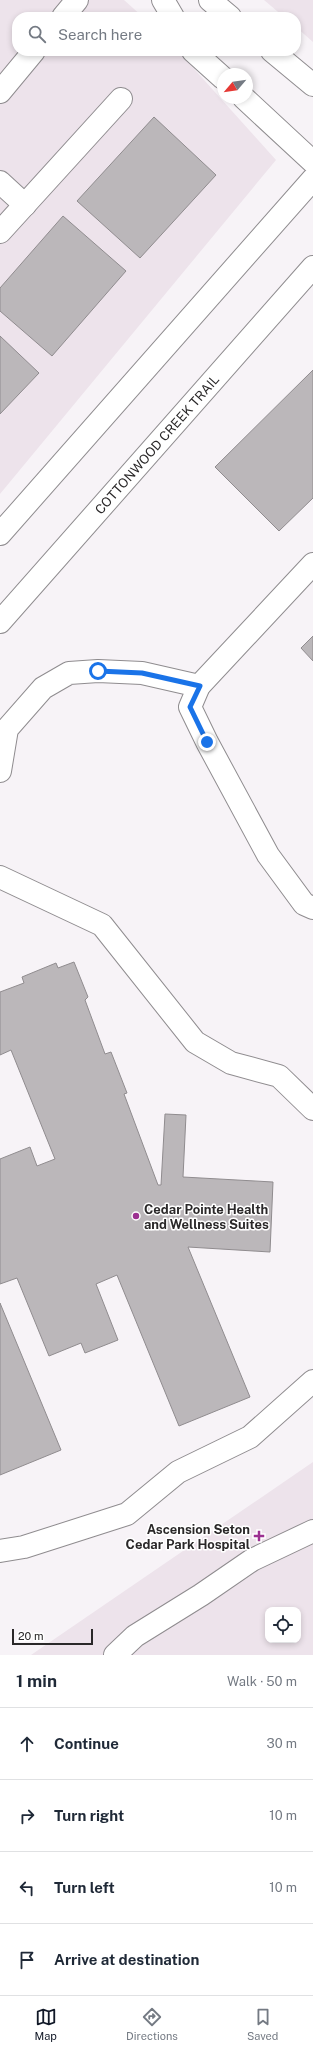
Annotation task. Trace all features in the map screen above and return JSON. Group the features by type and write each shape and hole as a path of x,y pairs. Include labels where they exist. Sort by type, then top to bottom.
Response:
{"street":[{"path":"67,12 77,0"},
{"path":"163,0 170,12"},
{"path":"210,0 224,12"},
{"path":"0,92 30,56"},
{"path":"199,56 217,73"},
{"path":"278,56 313,85"},
{"path":"0,232 121,99"},
{"path":"250,104 313,162"},
{"path":"0,534 313,180"},
{"path":"0,182 25,204"},
{"name":"COTTONWOOD CREEK TRAIL","path":"0,622 313,267"},
{"path":"313,564 200,686 190,707 268,856 304,904 313,908"},
{"path":"0,771 7,729 43,688 69,673 98,671 142,673 200,686"},
{"path":"0,877 102,926 195,1042 231,1063 278,1076 313,1109"},
{"path":"0,1551 24,1547 127,1514 178,1472 250,1437 313,1381"},
{"path":"115,1655 135,1636 201,1595 252,1560 313,1531"}],"shaded area":[{"path":"0,0 124,0 137,12 12,12 12,56 182,56 217,94 217,104 226,104 276,160 0,494"},
{"path":"264,0 313,0 313,42 301,31 301,12 278,12"},
{"name":"Ascension Seton Cedar Park Hospital","path":"313,1462 313,1655 31,1655"}],"building":[{"path":"154,117 216,175 140,258 77,201"},
{"path":"63,216 126,271 52,356 0,311 0,288"},
{"path":"0,336 39,373 0,414"},
{"path":"313,370 313,498 279,531 215,467"},
{"path":"313,636 313,661 301,648"},
{"name":"Cedar Pointe Health and Wellness Suites","path":"74,962 88,997 85,1000 105,1054 111,1052 127,1093 124,1094 158,1185 161,1185 165,1114 186,1115 183,1177 273,1182 270,1252 188,1247 250,1397 179,1426 117,1275 96,1284 118,1340 85,1353 81,1343 49,1356 17,1278 0,1284 0,1159 30,1147 37,1166 55,1159 11,1050 0,1055 0,992 24,983 22,977 56,963 58,968"},
{"path":"0,1303 61,1450 0,1475"}],"place":[{"name":"Cedar Pointe Health and Wellness Suites","path":"136,1216"},
{"name":"Ascension Seton Cedar Park Hospital","path":"259,1536"}],"route":[{"path":"98,671 142,673 200,686 190,707 207,742"}]}
